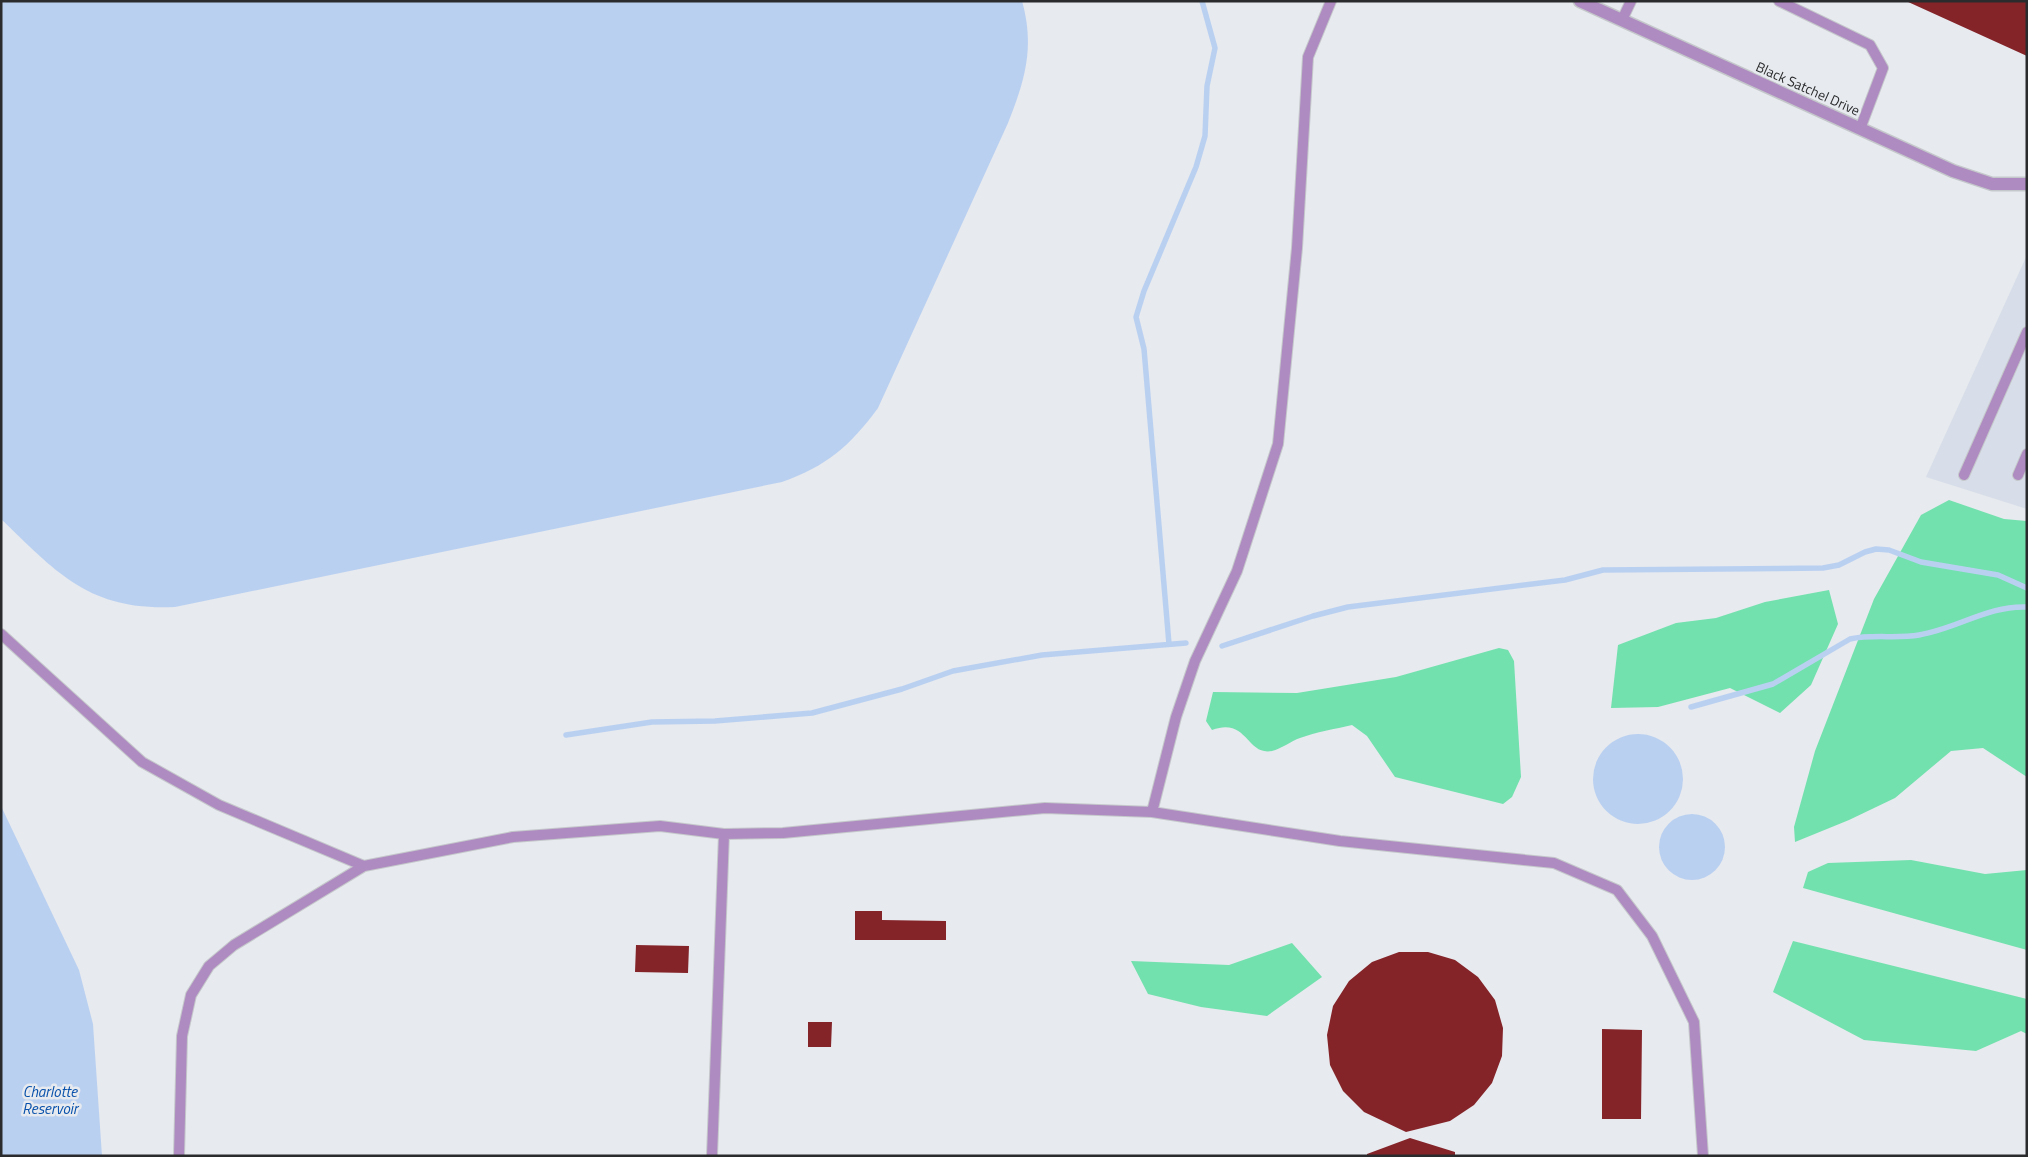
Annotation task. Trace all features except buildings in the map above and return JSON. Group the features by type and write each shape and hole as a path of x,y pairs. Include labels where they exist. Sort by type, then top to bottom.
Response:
{"street":[{"name":"Black Satchel Drive","path":"1580,1 1860,129 1979,181 2012,186 2027,184"}],"lane":[{"path":"1152,812 1179,708 1195,662 1237,571 1278,444 1297,248 1308,57 1330,1"},
{"path":"1622,20 1631,1"},
{"path":"1779,1 1870,45 1879,58 1883,68 1860,129"},
{"path":"1964,476 2027,332"},
{"path":"2018,475 2027,454"},
{"path":"1,634 142,762 219,805 364,866"},
{"path":"179,1156 182,1036 191,995 209,966 234,945 364,866 513,837 660,826 724,834 783,833 1045,808 1152,812 1340,841 1554,863 1617,890 1652,936 1694,1022 1703,1156"},
{"path":"712,1156 724,834"}],"shaded area":[{"path":"2027,255 2027,509 1926,477"}],"green space":[{"path":"1949,500 2004,519 2027,521 2027,777 1983,748 1951,751 1895,798 1849,820 1795,842 1794,827 1815,751 1874,599 1921,515"},
{"path":"1829,590 1838,624 1811,685 1780,713 1730,688 1658,707 1611,708 1618,645 1676,623 1716,618 1765,602"},
{"path":"1499,648 1508,650 1514,661 1521,777 1512,797 1503,804 1395,777 1367,736 1352,725 1312,734 1275,750 1263,751 1233,728 1224,727 1212,730 1206,721 1213,692 1297,693 1396,677"},
{"path":"1911,860 1985,874 2027,870 2027,950 1803,888 1808,872 1828,863"},
{"path":"1793,941 2027,999 2027,1034 2021,1031 1976,1051 1864,1040 1773,992"},
{"path":"1292,943 1322,977 1267,1016 1201,1007 1148,994 1131,961 1229,965"}],"water":[{"path":"1,1 1022,1 1028,33 1028,48 1023,78 1008,123 878,408 858,433 825,462 782,482 175,607 145,607 120,603 78,585 40,557 1,519"},
{"path":"1629,734 1647,734 1663,741 1676,754 1683,770 1683,788 1676,804 1663,817 1647,824 1629,824 1613,817 1600,804 1593,788 1593,770 1600,754 1613,741"},
{"name":"Charlotte Reservoir","path":"1,806 79,970 93,1024 102,1156 1,1156"},
{"path":"1692,814 1705,817 1715,824 1722,834 1725,847 1722,860 1715,870 1705,877 1692,880 1679,877 1669,870 1662,860 1659,847 1662,834 1669,824 1679,817"}],"waterway":[{"path":"1169,644 1144,349 1136,317 1144,291 1196,167 1205,136 1207,86 1215,48 1202,1"},
{"path":"1222,646 1313,616 1348,607 1565,580 1603,570 1823,568 1839,565 1865,552 1876,549 1889,550 1921,562 1998,575 2027,588"},
{"path":"1691,707 1773,684 1850,639 1919,635 1946,628 1986,613 2013,607 2027,607"},
{"path":"566,735 652,722 715,721 812,713 902,689 953,671 1042,655 1186,643"}]}
